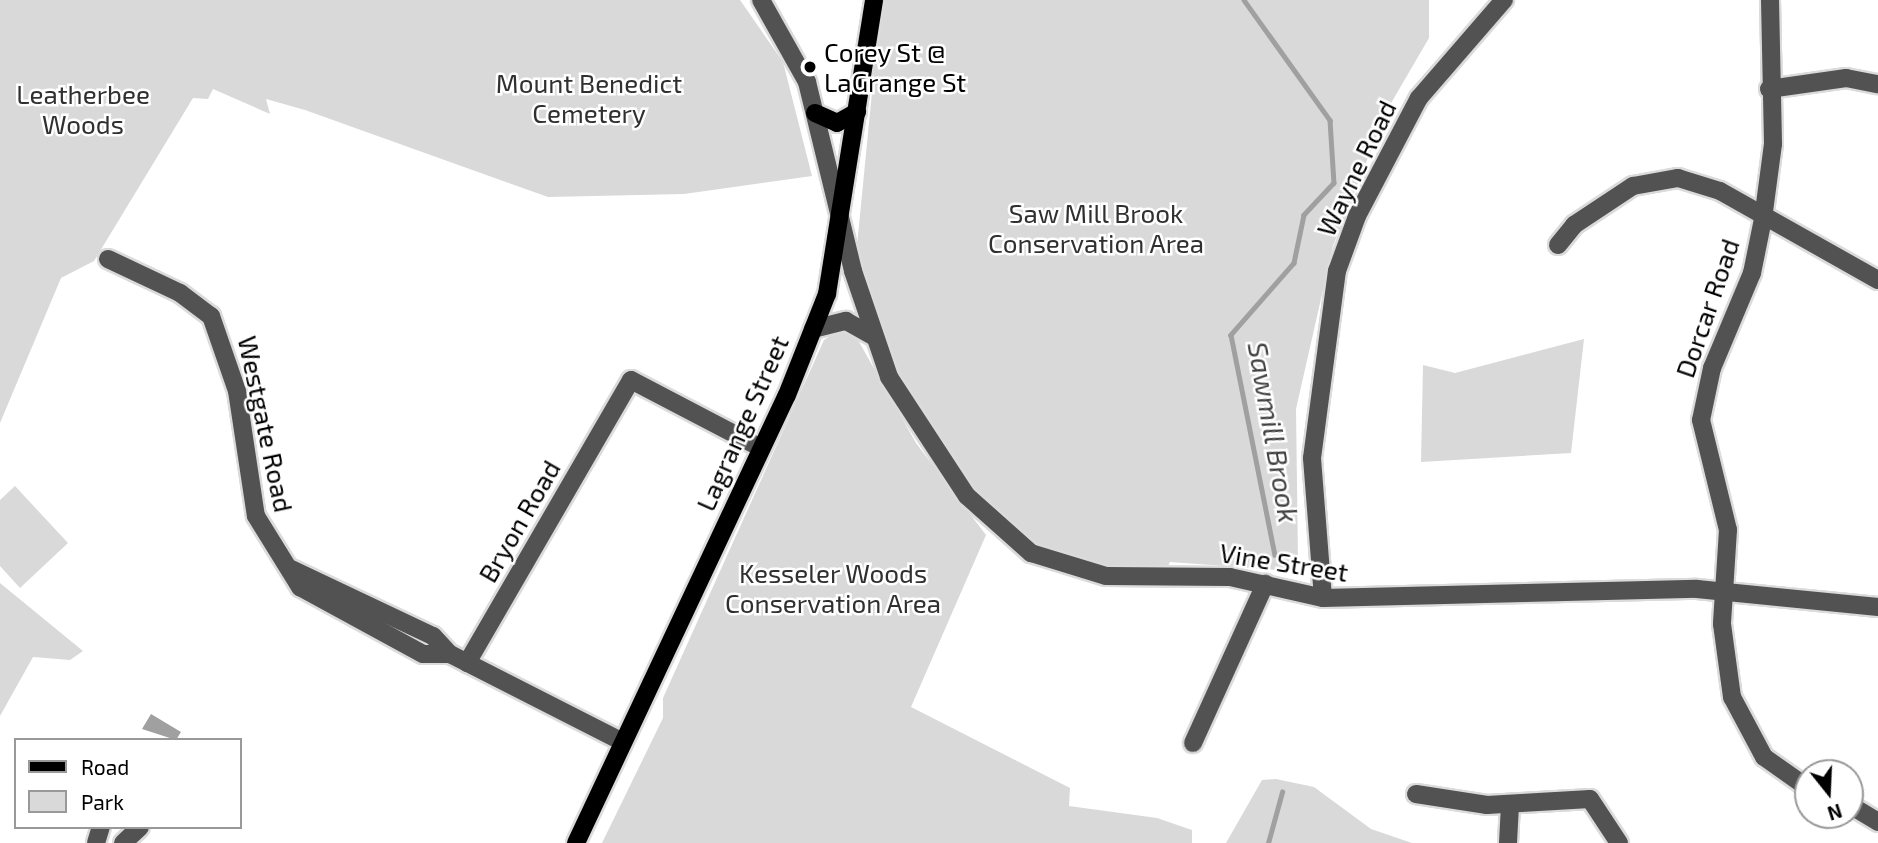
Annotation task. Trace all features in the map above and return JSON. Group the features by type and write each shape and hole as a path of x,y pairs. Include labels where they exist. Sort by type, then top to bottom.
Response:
{"main road":[{"name":"Lagrange Street","path":"576,843 761,448 813,329 832,277 874,0"},
{"path":"815,113 837,123 857,112"}],"street":[{"name":"Vine Street","path":"761,0 803,70 841,224 873,336 932,451 967,496 1031,554 1106,576 1230,577 1323,598 1728,590 1878,607"},
{"name":"Wayne Road","path":"1323,598 1312,458 1324,335 1338,271 1357,216 1419,98 1504,0"},
{"name":"Dorcar Road","path":"1770,0 1769,89 1773,144 1763,219 1752,272 1703,400 1701,420 1728,530 1728,590 1722,624 1731,697 1764,757 1794,778"},
{"path":"1769,89 1846,78 1878,84"},
{"path":"1559,245 1602,203 1654,180 1678,178 1720,191 1763,219 1878,280"},
{"name":"Westgate Road","path":"108,259 180,293 211,316 237,391 256,516 305,592 324,605 423,654 450,654 467,663"},
{"path":"813,329 846,321 873,336"},
{"name":"Bryon Road","path":"467,663 631,380 761,448"},
{"path":"1193,743 1265,583"},
{"path":"467,663 624,742"},
{"path":"1416,794 1510,805 1590,799 1619,843"},
{"path":"1508,843 1510,805"},
{"path":"122,843 138,829"}],"green space":[{"name":"Mount Benedict Cemetery","path":"0,0 740,0 783,62 812,176 684,194 548,197 305,110 266,99 270,114 213,89 208,99 193,98 94,261 61,278 0,423"},
{"name":"Saw Mill Brook Conservation Area","path":"881,0 1429,0 1429,38 1387,110 1333,246 1296,409 1298,561 1292,571 1170,562 1167,568 1099,566 1047,552 995,515 963,477 852,297"},
{"name":"Kesseler Woods Conservation Area","path":"841,329 858,340 916,443 986,535 911,707 1070,788 1069,806 1157,818 1192,830 1192,843 602,843 663,718 663,698 824,340"},
{"path":"1584,339 1571,453 1421,462 1423,365 1455,373"},
{"path":"15,486 68,543 20,588 0,566 0,500"},
{"path":"0,583 83,651 70,660 33,657 0,716"},
{"path":"1276,779 1314,787 1371,829 1412,843 1226,843 1262,780"}],"shaded area":[{"path":"151,714 181,732 177,738 170,738 142,729"}],"waterway":[{"name":"Sawmill Brook","path":"1244,0 1330,120 1334,183 1304,215 1294,263 1231,335 1275,555"},
{"name":"Sawmill Brook","path":"1268,843 1282,792"}],"place":[{"name":"Corey St @ LaGrange St","path":"810,67"}],"park label":[{"name":"Leatherbee Woods","path":"83,109"}]}
